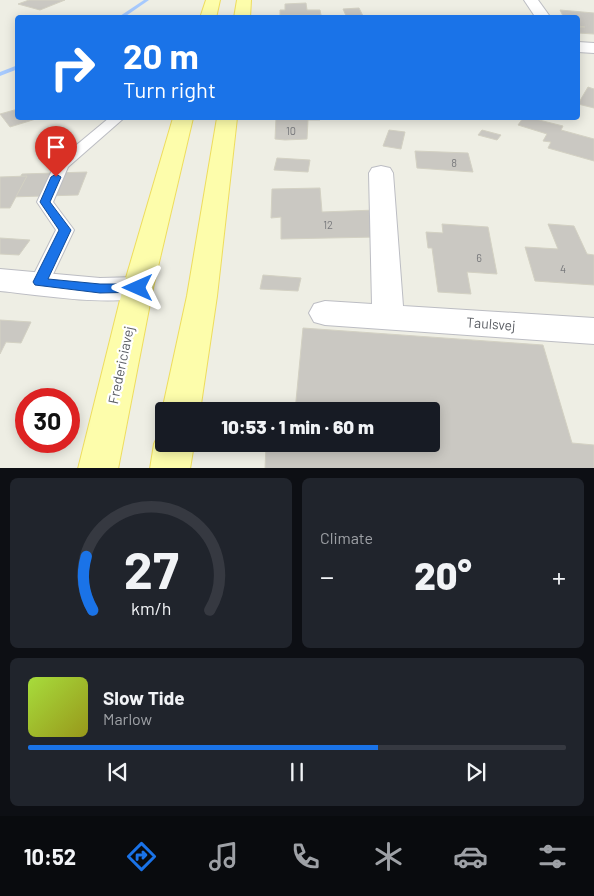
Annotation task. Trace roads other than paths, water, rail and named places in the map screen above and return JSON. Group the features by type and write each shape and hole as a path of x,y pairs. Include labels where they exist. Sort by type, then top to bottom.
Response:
{"main road":[{"path":"209,15 213,0"},
{"path":"242,15 244,0"},
{"name":"Fredericiavej","path":"98,468 138,288 182,120"},
{"path":"182,402 202,296 227,120"},
{"path":"170,468 173,452"}],"street":[{"path":"531,0 542,15"},
{"path":"580,47 594,48"},
{"path":"381,173 388,317"},
{"path":"0,280 100,288 138,288"},
{"name":"Taulsvej","path":"325,313 594,332"}],"lane":[{"path":"40,282 65,230 45,202 61,165 115,120"}],"waterway":[{"path":"124,15 147,0"},
{"path":"0,74 15,68"}]}
